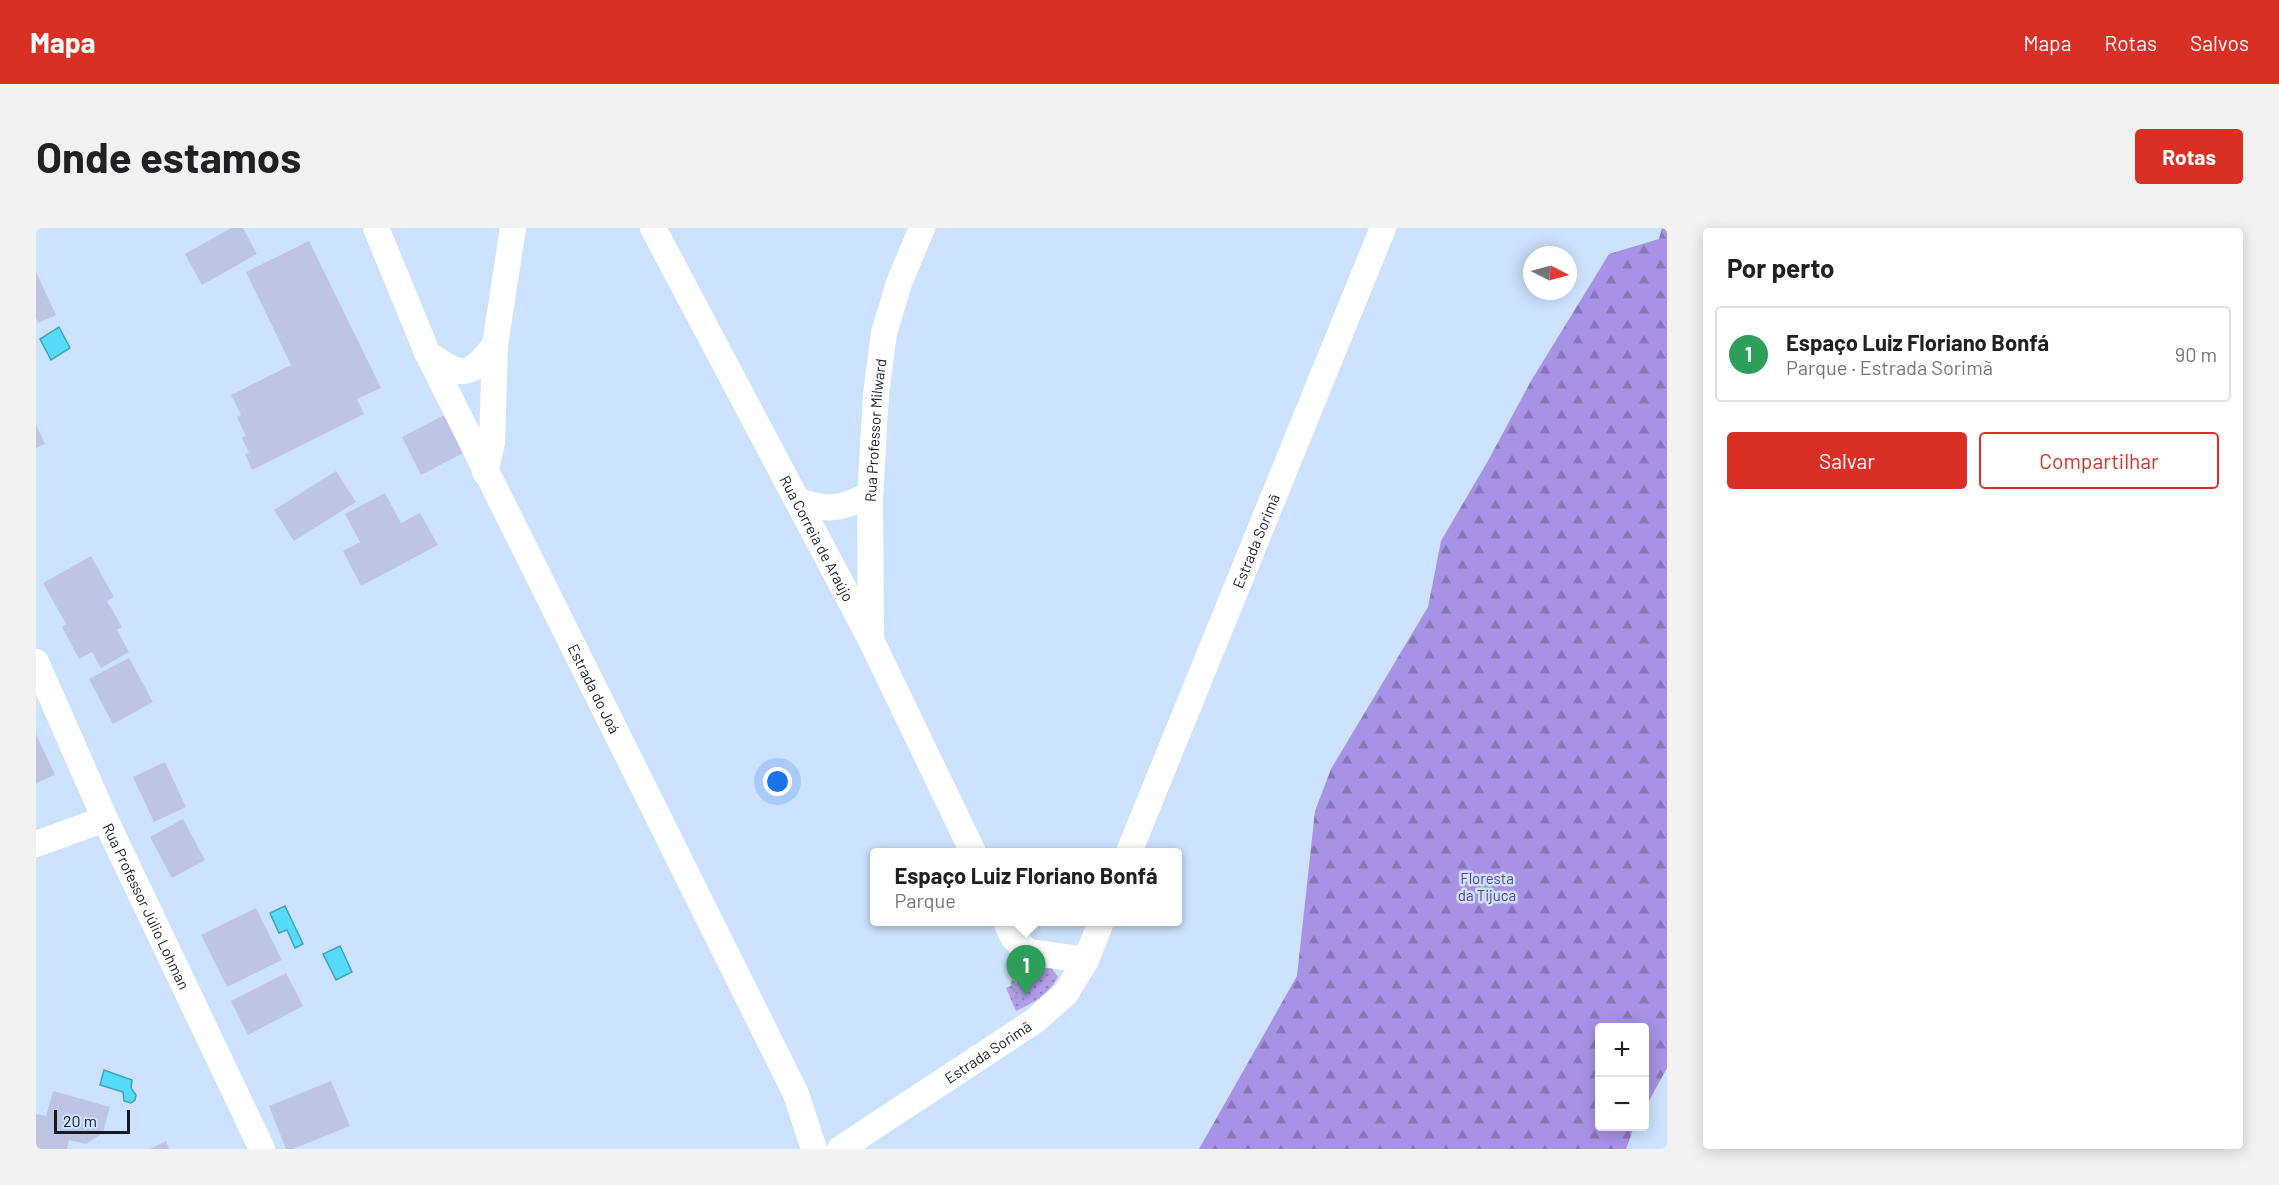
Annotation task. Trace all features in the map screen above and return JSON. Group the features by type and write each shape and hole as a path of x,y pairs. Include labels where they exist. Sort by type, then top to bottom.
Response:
{"street":[{"name":"Estrada do Joá","path":"376,228 427,352 796,1094 814,1149"},
{"path":"486,472 492,443 495,345 513,228"},
{"name":"Rua Correia de Araújo","path":"653,228 871,640 971,848"},
{"name":"Rua Professor Milward","path":"871,640 870,494 876,394 884,333 899,283 922,228"},
{"name":"Estrada Sorimã","path":"1131,848 1383,228"},
{"path":"427,352 450,369 459,372 480,365 495,345"},
{"path":"797,500 814,507 838,508 852,504 870,494"},
{"name":"Rua Professor Júlio Lohman","path":"36,662 105,819 262,1149"},
{"path":"36,844 105,819"},
{"path":"1008,926 1013,937 1028,952 1086,960"},
{"name":"Estrada Sorimã","path":"840,1149 1030,1025 1066,993 1086,960 1099,926"}],"path":[{"path":"1028,952 1012,985 1030,1025"}],"green space":[{"name":"Floresta da Tijuca","path":"1662,228 1667,228 1667,1068 1649,1101 1649,1023 1595,1023 1595,1131 1633,1131 1626,1149 1199,1149 1297,976 1315,811 1331,769 1428,607 1441,541 1531,381 1609,254 1659,239"}],"shaded area":[{"path":"1050,966 1058,977 1050,989 1040,998 1016,1011 1006,988"}],"water":[{"path":"59,327 70,348 51,360 40,339"},
{"path":"285,906 303,944 295,948 287,930 279,933 270,913"},
{"path":"340,946 352,972 336,980 323,954"},
{"path":"104,1070 132,1080 131,1088 136,1095 135,1100 131,1103 124,1101 123,1092 100,1085"}],"building":[{"path":"231,228 243,228 257,254 202,285 185,254"},
{"path":"309,241 381,388 357,399 364,414 252,470 245,454 249,453 242,438 246,436 237,417 241,415 231,395 291,365 246,272"},
{"path":"36,272 56,315 38,323 36,317"},
{"path":"446,414 465,452 421,475 402,437"},
{"path":"36,425 45,444 36,448"},
{"path":"336,471 356,502 294,541 274,510"},
{"path":"385,493 401,523 420,513 438,545 361,586 343,551 360,542 345,514"},
{"path":"91,556 114,597 107,601 122,627 117,630 129,652 101,668 92,652 79,659 62,627 66,624 43,583"},
{"path":"129,658 153,702 113,724 89,679"},
{"path":"36,734 55,775 36,783"},
{"path":"165,762 186,807 154,822 133,777"},
{"path":"183,819 205,860 172,878 150,837"},
{"path":"256,908 282,960 227,987 201,935"},
{"path":"286,973 303,1006 248,1035 231,1001"},
{"path":"331,1081 350,1126 293,1149 286,1149 269,1106"},
{"path":"53,1091 110,1107 103,1133 86,1144 69,1140 67,1149 36,1149 36,1114 46,1116"},
{"path":"166,1141 169,1149 150,1149"}],"place":[{"name":"Espaço Luiz Floriano Bonfá","path":"1026,995"}]}
